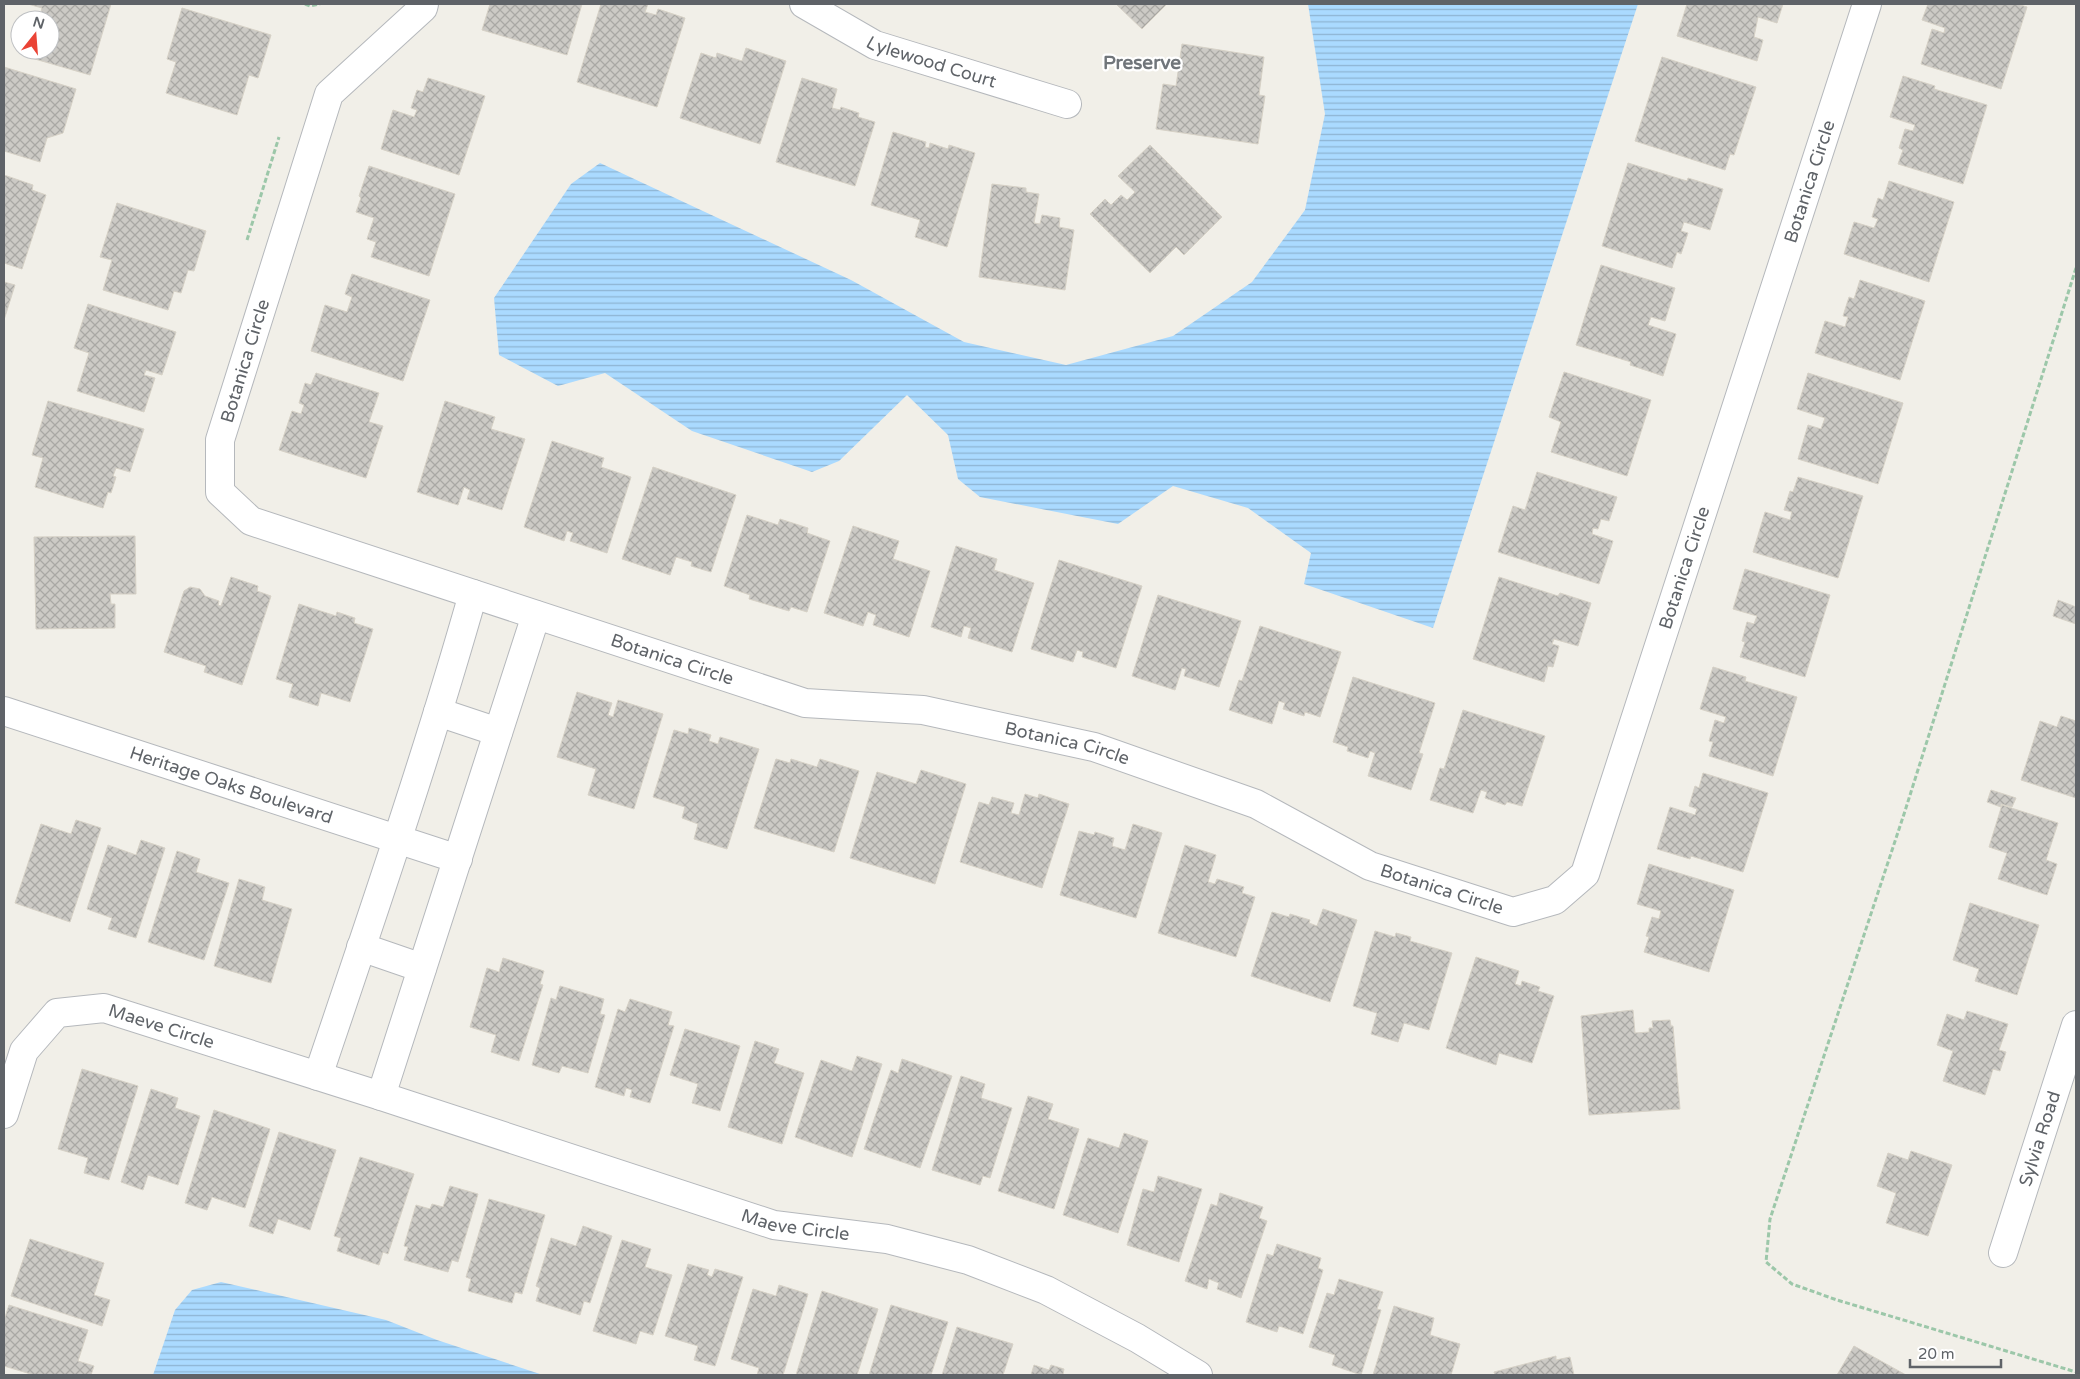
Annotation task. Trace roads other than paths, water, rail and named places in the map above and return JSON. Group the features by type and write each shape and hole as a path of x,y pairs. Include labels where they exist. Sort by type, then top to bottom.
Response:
{"street":[{"name":"Botanica Circle","path":"424,4 423,8 330,94 220,440 220,492 250,521 805,703 923,710 1094,747 1256,804 1370,866 1513,912 1554,900 1585,874 1867,4"},
{"name":"Lylewood Court","path":"804,4 875,45 1067,104"},
{"path":"318,1076 438,712 473,594"},
{"path":"381,1096 536,615"},
{"name":"Heritage Oaks Boulevard","path":"4,711 458,859"},
{"path":"438,712 498,732"},
{"path":"361,947 422,968"},
{"name":"Maeve Circle","path":"4,1114 24,1051 57,1013 104,1008 381,1096 774,1225 887,1239 968,1260 1046,1290 1137,1338 1198,1375"},
{"name":"Sylvia Road","path":"2003,1253 2065,1096 2076,1025"}],"water":[{"path":"1308,4 1638,4 1433,628 1304,584 1311,553 1248,508 1173,486 1118,524 980,497 958,479 948,435 907,395 839,461 812,472 692,431 605,373 558,386 499,355 494,298 571,184 600,163 851,280 964,342 1066,365 1173,336 1252,282 1305,210 1325,114"},
{"path":"221,1282 386,1320 437,1340 543,1375 153,1375 175,1310 192,1290"}],"district":[{"name":"Preserve","path":"1142,62"}]}
